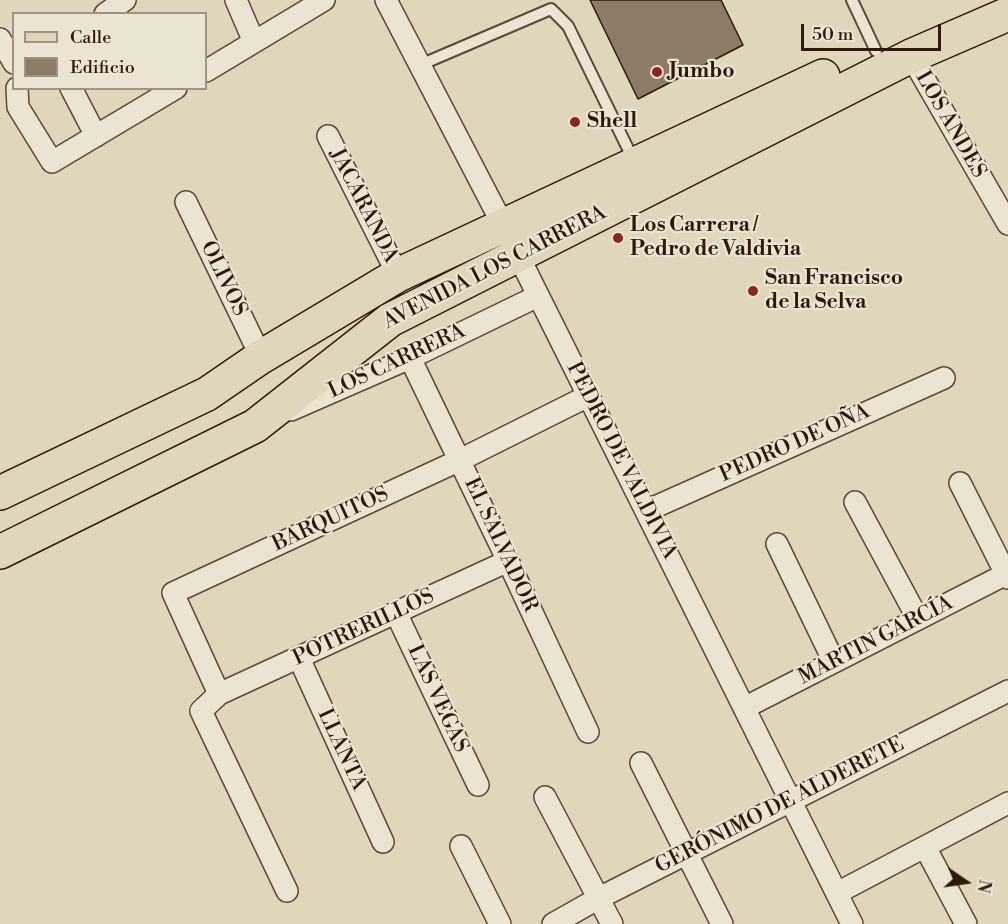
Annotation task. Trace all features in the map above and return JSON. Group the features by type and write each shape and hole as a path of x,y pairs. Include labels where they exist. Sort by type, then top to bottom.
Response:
{"main road":[{"name":"AVENIDA LOS CARRERA","path":"0,493 207,394 261,357 398,275 876,51 995,0"},
{"name":"AVENIDA LOS CARRERA","path":"0,552 255,426 390,320 911,56 1008,15"}],"street":[{"path":"108,12 124,0"},
{"path":"236,0 254,42"},
{"path":"207,70 324,0"},
{"name":"PEDRO DE VALDIVIA","path":"386,0 503,225 852,924"},
{"path":"0,39 12,60"},
{"name":"LOS ANDES","path":"911,56 1008,224"},
{"path":"17,90 18,107 52,162 173,90"},
{"path":"72,90 96,136"},
{"name":"JACARANDA","path":"328,136 398,275"},
{"name":"OLIVOS","path":"186,202 261,357"},
{"name":"LOS CARRERA","path":"255,426 410,358 538,296"},
{"name":"EL SALVADOR","path":"410,358 588,732"},
{"name":"PEDRO DE OÑA","path":"646,511 944,378"},
{"name":"BARQUITOS","path":"219,694 173,593 460,460 588,396"},
{"path":"960,483 1007,575"},
{"path":"855,502 918,619"},
{"path":"777,544 834,662"},
{"name":"POTRERILLOS","path":"219,694 508,561"},
{"name":"MARTIN GARCÍA","path":"744,708 1007,575"},
{"name":"LAS VEGAS","path":"396,613 478,785"},
{"name":"LLANTA","path":"298,658 383,843"},
{"name":"GERÓNIMO DE ALDERETE","path":"553,924 598,898 1008,691"},
{"path":"219,694 201,711 287,891"},
{"path":"641,763 722,924"},
{"path":"545,797 612,924"},
{"path":"837,893 1008,803"},
{"path":"461,846 500,924"},
{"path":"925,848 966,924"}],"lane":[{"path":"852,0 876,51"},
{"path":"420,65 551,9 568,26 636,164"}],"building":[{"name":"Jumbo","path":"590,0 721,0 743,45 638,99"}],"place":[{"name":"Jumbo","path":"657,72"},
{"name":"Shell","path":"575,122"},
{"name":"Los Carrera / Pedro de Valdivia","path":"618,238"},
{"name":"San Francisco de la Selva","path":"753,291"}]}
